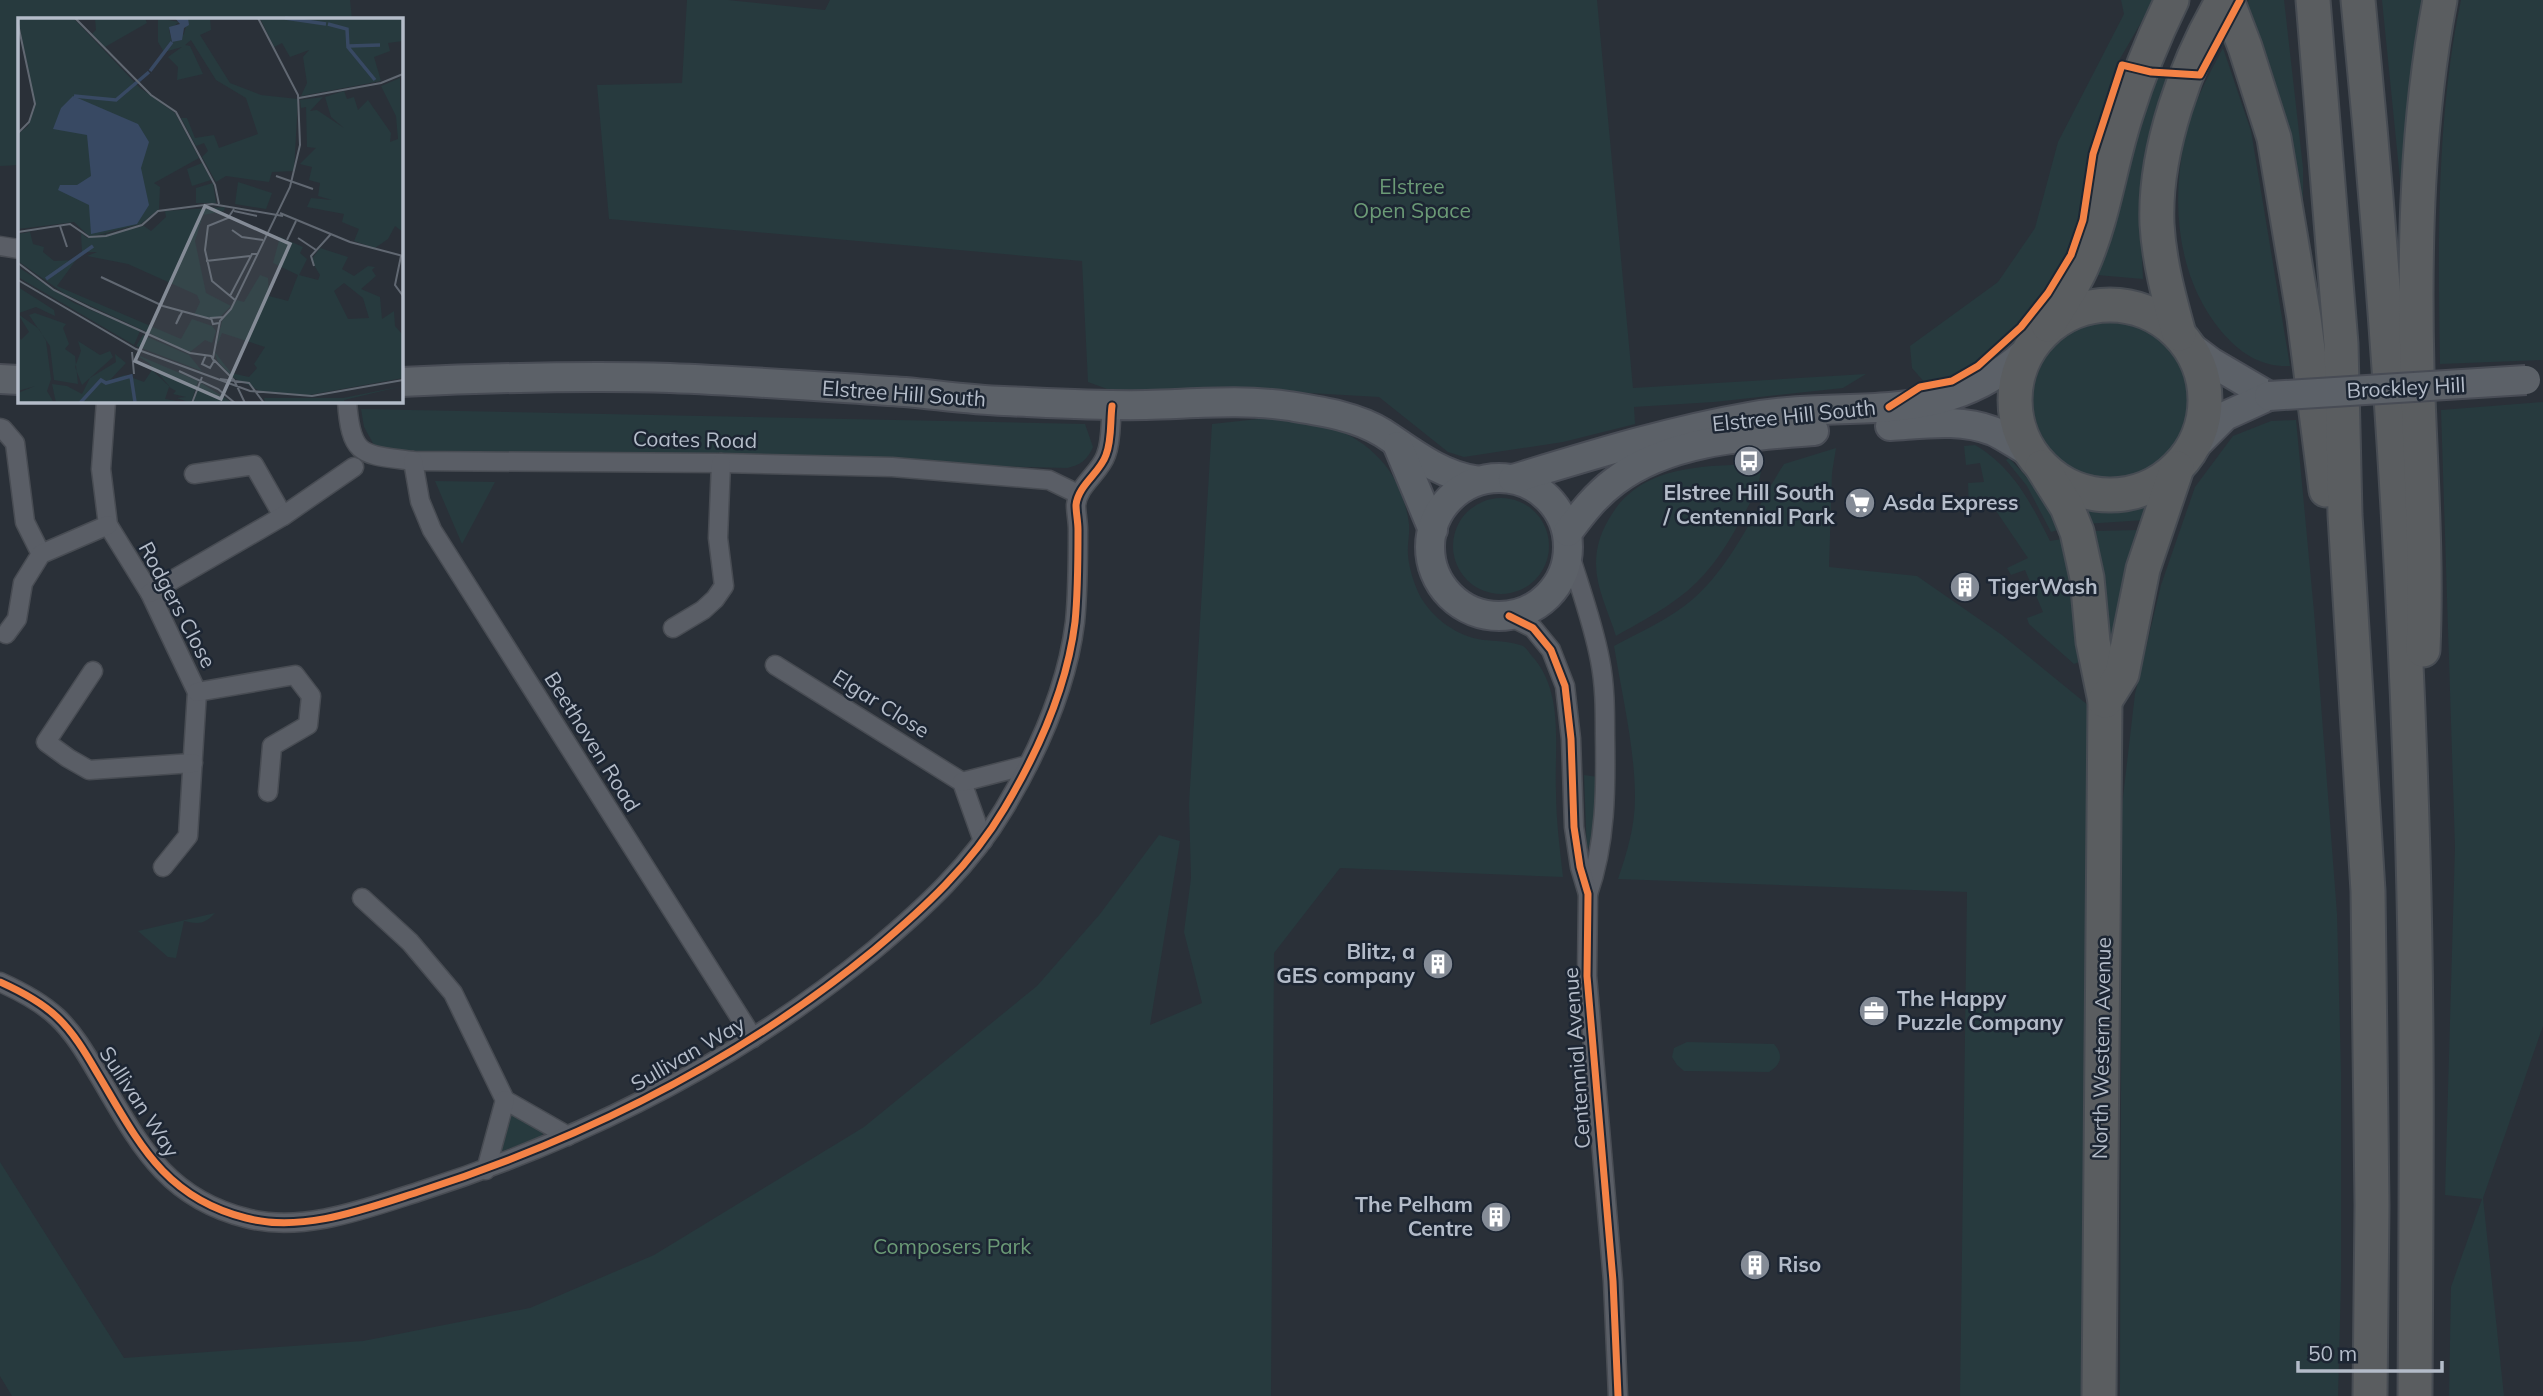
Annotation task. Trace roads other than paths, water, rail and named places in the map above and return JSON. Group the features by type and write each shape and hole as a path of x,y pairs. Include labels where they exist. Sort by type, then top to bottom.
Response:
{"highway":[{"path":"2048,325 2083,265 2101,213 2126,113 2172,0"},
{"path":"2183,339 2157,317 2138,309 2115,305 2094,306 2071,313 2048,325 2035,337 2026,352 2015,388 2015,412 2020,432 2036,460 2061,482 2083,492 2102,496 2122,495 2158,483 2185,458 2201,428 2206,406 2204,384 2199,364 2183,339 2161,263 2157,223 2158,189 2174,114 2212,20 2225,0"},
{"path":"2225,0 2261,94 2274,138 2284,189 2304,318 2364,808"},
{"path":"2313,0 2341,344 2345,515 2368,891 2371,1093 2370,1396"},
{"path":"2358,0 2394,448 2413,854 2418,1176 2415,1396"},
{"path":"2413,854 2426,592 2417,367 2420,167 2424,96 2440,0"},
{"name":"North Western Avenue","path":"2105,701 2122,674 2143,569 2185,458"},
{"name":"North Western Avenue","path":"2036,460 2067,507 2077,532 2087,578 2093,642 2105,701 2099,1396"}],"main road":[{"path":"2183,339 2211,362 2269,396"},
{"name":"Elstree Hill South","path":"1514,479 1693,427 1758,415 1922,405 1956,396 1976,386 1998,374 2026,352"},
{"name":"Elstree Hill South","path":"402,382 596,376 907,392 999,401 1112,405 1247,402 1331,414 1361,423 1458,478 1475,480"},
{"path":"0,379 18,380"},
{"name":"Brockley Hill","path":"2185,458 2225,416 2269,396 2534,380"},
{"name":"Elstree Hill South","path":"1568,542 1593,499 1631,470 1653,458 1714,443 1770,434 1948,422 1992,431 2036,460"},
{"path":"1398,446 1433,530"},
{"path":"1498,477 1514,479 1536,488 1558,509 1568,542 1562,576 1551,595 1538,606 1509,617 1473,612 1448,594 1432,566 1430,548 1437,516 1451,497 1475,480 1498,477"}],"street":[{"path":"0,246 18,249"},
{"name":"Rodgers Close","path":"106,402 101,469 108,525 150,593 197,692 188,836 163,867"},
{"name":"Coates Road","path":"347,402 350,429 359,447 369,455 413,461 892,467 1049,480 1078,494"},
{"path":"1078,494 1106,457 1112,405"},
{"path":"0,428 4,429 15,443 25,522 41,554"},
{"name":"Beethoven Road","path":"413,461 420,501 432,530 753,1038"},
{"path":"673,628 704,610 724,586 718,538 720,463"},
{"path":"194,474 254,465 283,516"},
{"path":"150,593 283,516 354,467"},
{"name":"Sullivan Way","path":"0,982 23,992 57,1016 79,1043 137,1139 162,1171 192,1197 222,1211 251,1220 279,1223 309,1221 392,1200 486,1170 608,1119 753,1038 838,980 943,889 983,841 1028,765 1059,693 1074,623 1078,494"},
{"path":"6,634 16,619 23,583 41,554 108,525"},
{"name":"Centennial Avenue","path":"1568,542 1593,629 1604,689 1604,823 1598,866 1588,894"},
{"name":"Centennial Avenue","path":"1509,617 1533,628 1551,650 1565,686 1571,739 1574,827 1580,867 1588,894 1587,976 1613,1281 1618,1396"},
{"name":"Elgar Close","path":"775,665 962,782"},
{"path":"93,671 46,742 89,770 193,763"},
{"path":"197,692 295,675 311,696 309,725 272,746 268,792"},
{"path":"983,841 962,782 1028,765"},
{"path":"362,898 410,942 453,993 505,1100 568,1136"},
{"path":"486,1170 505,1100"}],"place":[{"name":"Elstree Hill South / Centennial Park","path":"1749,461"},
{"name":"Asda Express","path":"1860,503"},
{"name":"TigerWash","path":"1965,587"},
{"name":"Blitz, a GES company","path":"1438,964"},
{"name":"The Happy Puzzle Company","path":"1874,1011"},
{"name":"The Pelham Centre","path":"1496,1217"},
{"name":"Riso","path":"1755,1265"}],"park label":[{"name":"Elstree Open Space","path":"1412,199"},
{"name":"Composers Park","path":"952,1247"}]}
